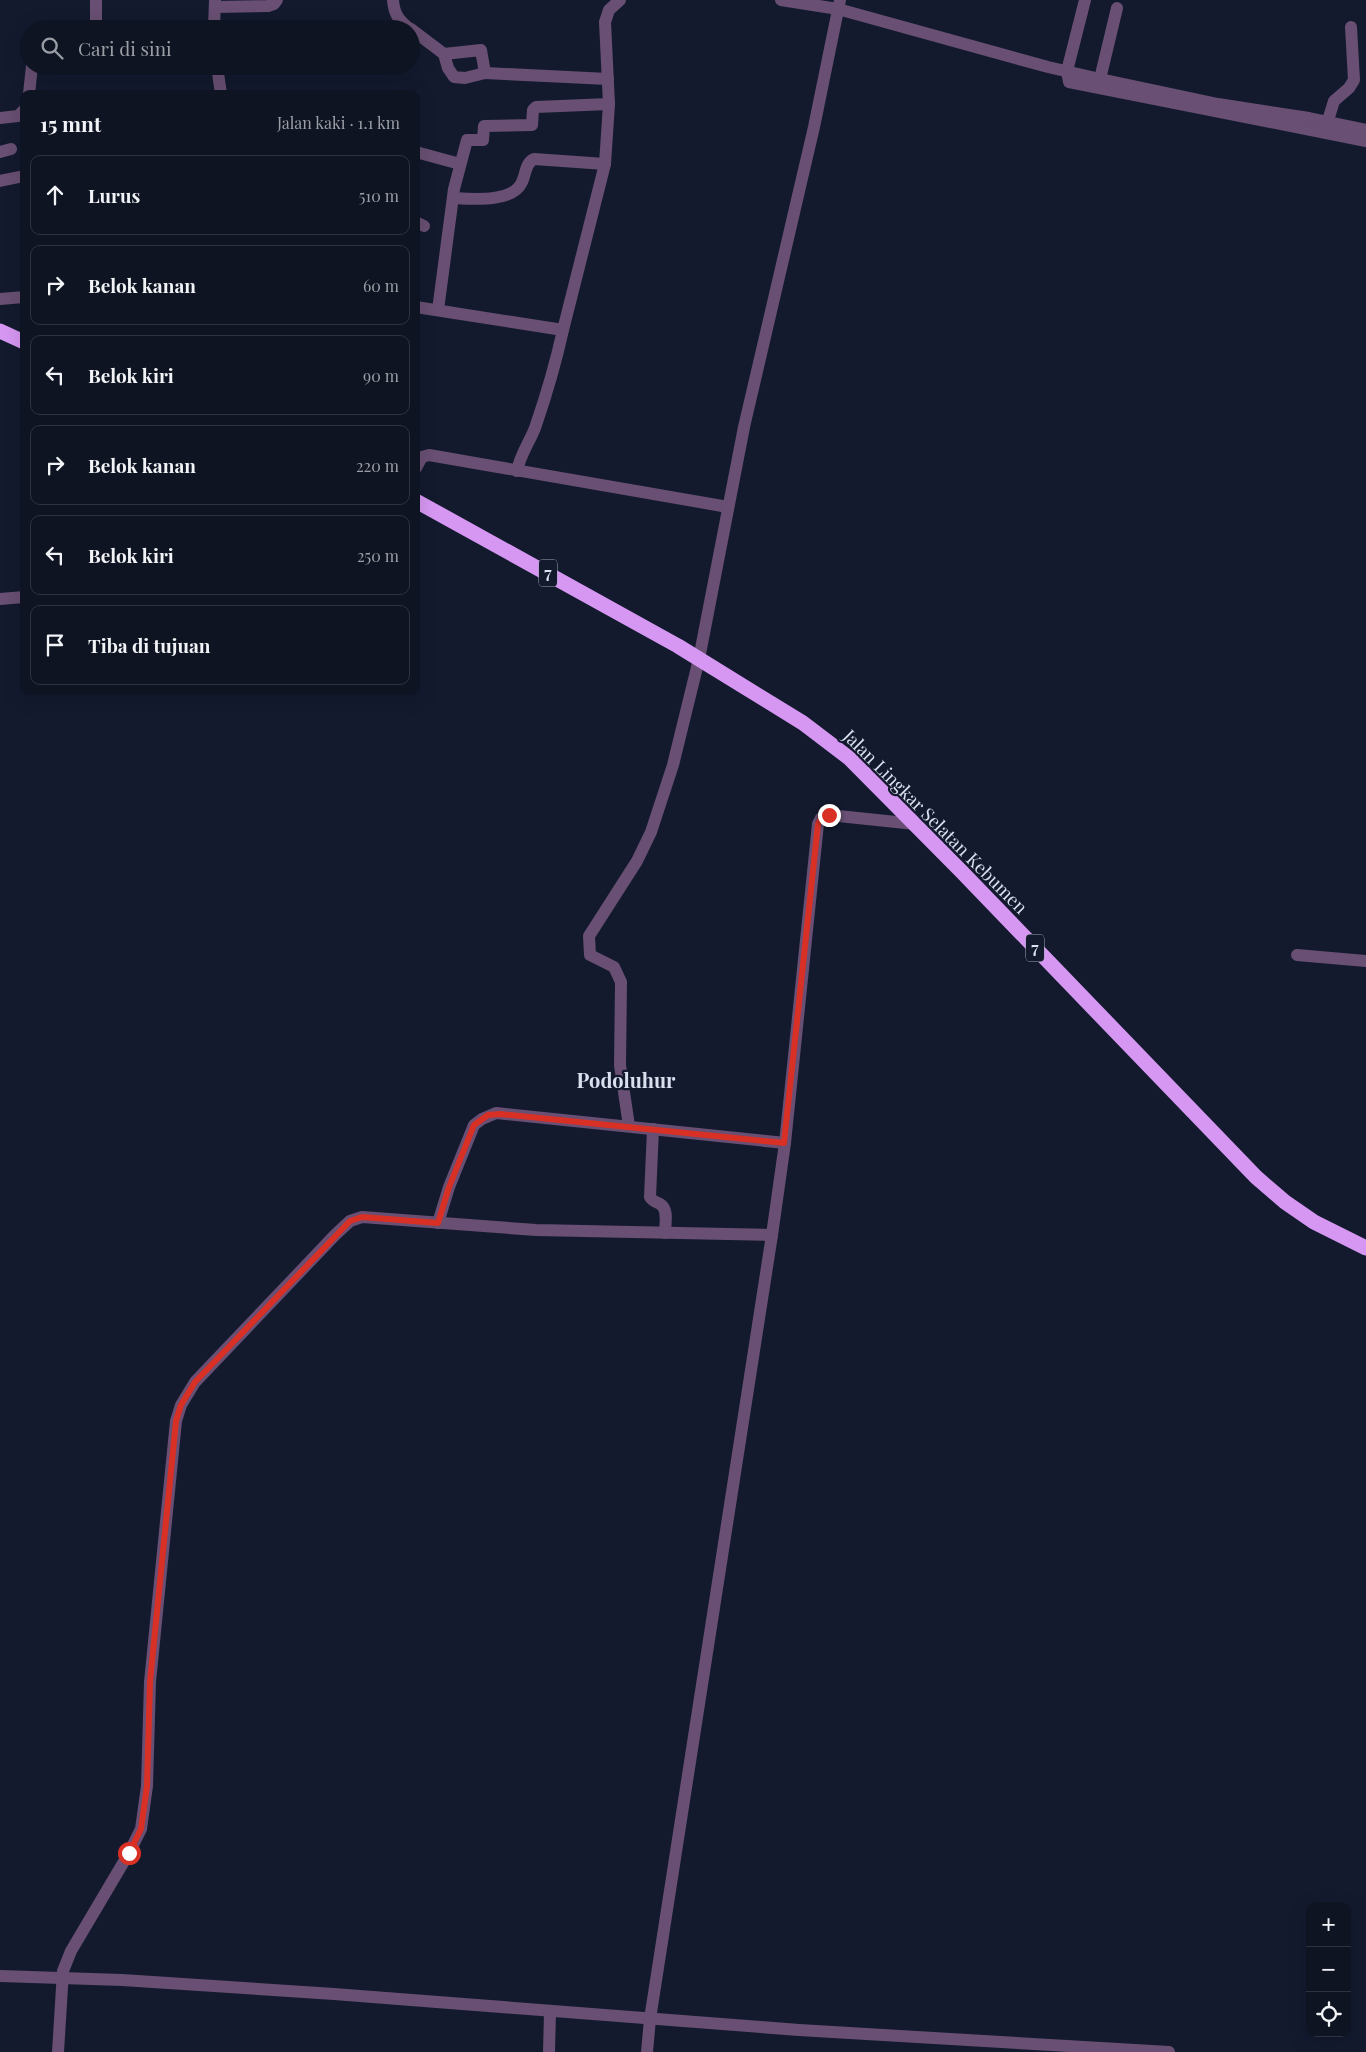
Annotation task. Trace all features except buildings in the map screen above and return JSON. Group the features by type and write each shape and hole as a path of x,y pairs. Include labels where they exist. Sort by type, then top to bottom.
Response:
{"highway":[{"path":"0,331 20,340"},
{"name":"Jalan Lingkar Selatan Kebumen","path":"420,503 678,646 803,723 848,758 915,824 1256,1177 1285,1202 1314,1222 1366,1248"}],"street":[{"path":"96,0 96,20"},
{"path":"214,20 215,3 268,6 274,4 277,0"},
{"path":"394,0 394,11 399,20"},
{"path":"517,471 537,421 563,330 605,164 610,104 605,22 609,10 620,0"},
{"path":"781,0 836,6 1067,71 1326,127 1366,141"},
{"path":"1085,0 1067,71 1068,79 1073,84 1326,127 1366,130"},
{"path":"629,1126 620,1065 621,982 614,967 590,955 589,936 637,861 650,832 673,765 697,658 723,506 744,427 814,127 836,6"},
{"path":"1100,79 1117,8"},
{"path":"1326,127 1334,101 1349,88 1354,80 1351,27"},
{"path":"420,36 444,54 448,68 454,77 465,78 485,73 608,79"},
{"path":"444,54 481,50 485,73"},
{"path":"29,90 31,75"},
{"path":"218,75 220,90"},
{"path":"438,310 453,198 467,140 483,140 484,126 532,125 536,107 610,104"},
{"path":"0,118 18,116 20,114"},
{"path":"420,153 460,164"},
{"path":"453,198 480,200 512,192 522,184 528,164 534,159 605,164"},
{"path":"0,180 20,177"},
{"path":"0,299 20,296"},
{"path":"420,308 563,330"},
{"path":"420,460 429,455 723,506"},
{"path":"0,599 20,597"},
{"path":"647,2052 650,2019 772,1234 784,1143 818,824 821,818 829,815 915,824"},
{"path":"1297,955 1366,961"},
{"path":"438,1223 449,1187 474,1125 488,1115 496,1113 784,1143"},
{"path":"653,1128 650,1197 654,1202 663,1206 666,1211 665,1233"},
{"path":"58,2052 64,1966 141,1829 147,1786 150,1682 176,1421 181,1405 195,1382 350,1221 362,1217 536,1230 772,1234"},
{"path":"0,1976 334,1994 650,2019 1169,2052"},
{"path":"549,2052 550,2012"}],"district":[{"name":"Podoluhur","path":"626,1081"}],"route":[{"path":"129,1853 141,1829 147,1786 150,1682 176,1421 181,1405 195,1382 350,1221 362,1217 438,1223 449,1187 474,1125 488,1115 496,1113 784,1143 818,824 821,818 829,815"}]}
